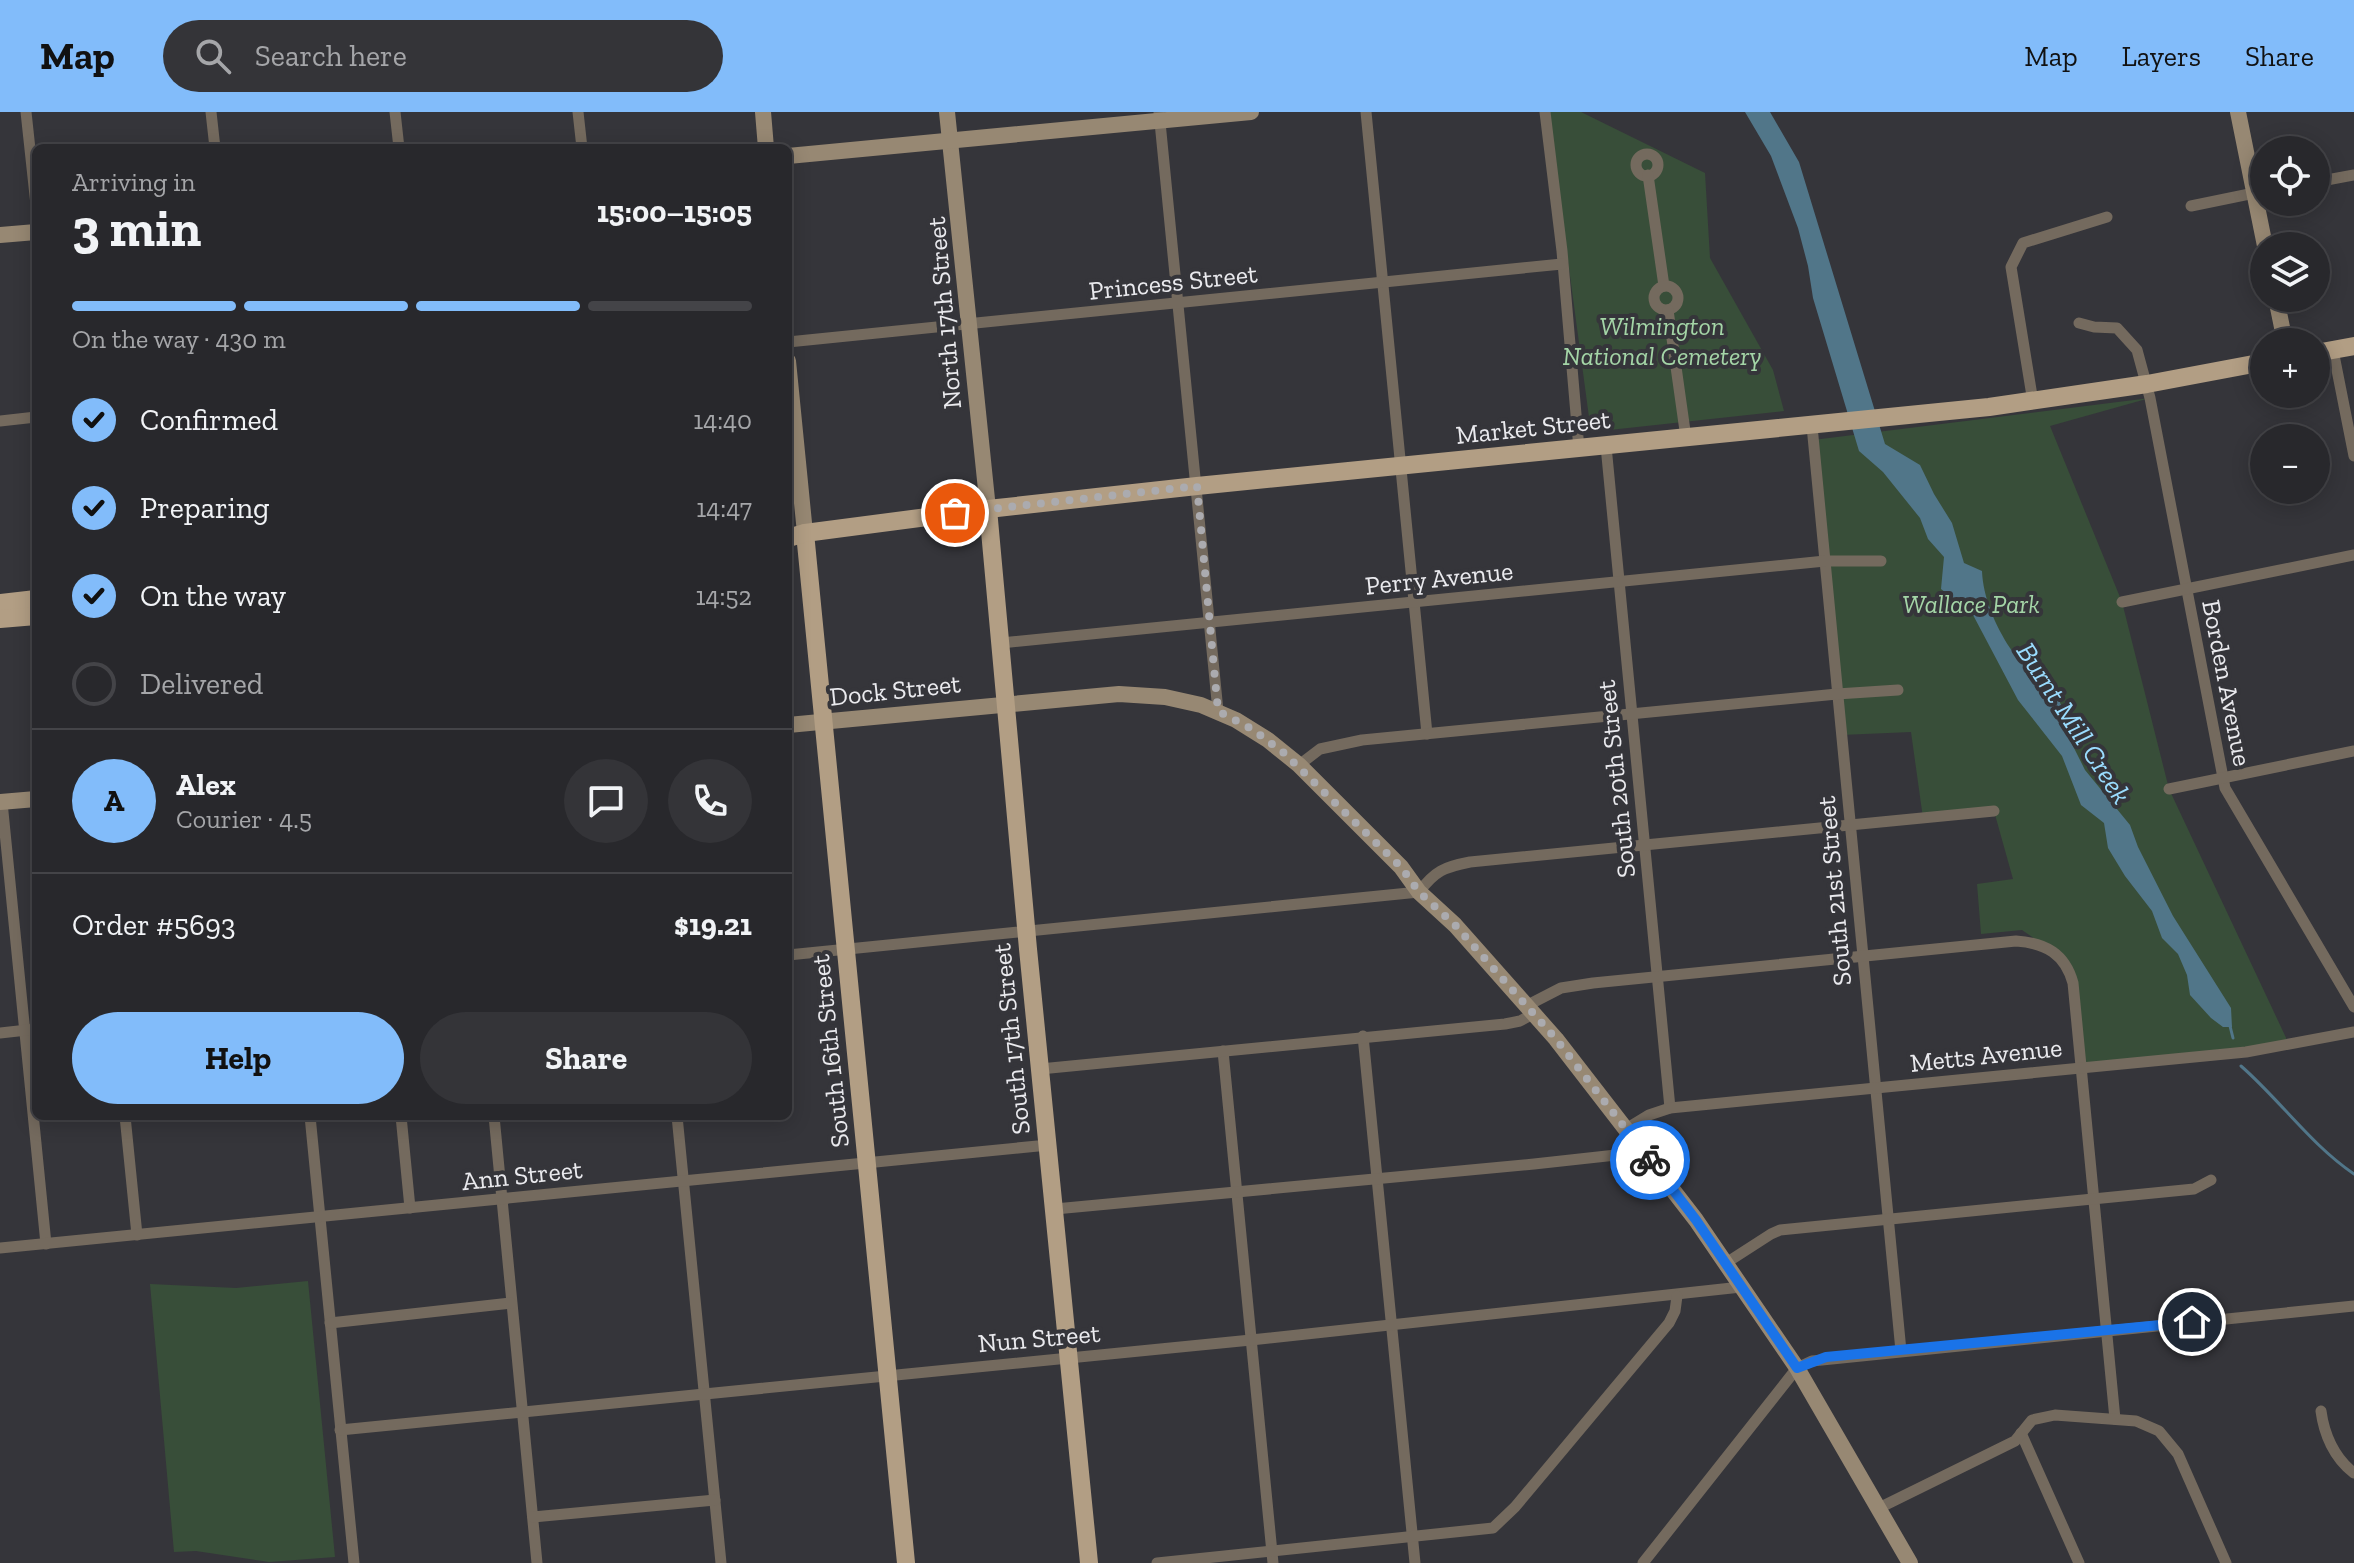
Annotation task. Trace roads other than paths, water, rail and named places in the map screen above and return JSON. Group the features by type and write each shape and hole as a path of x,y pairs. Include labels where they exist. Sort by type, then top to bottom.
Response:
{"main road":[{"path":"2330,351 2354,346"},
{"name":"Market Street","path":"794,534 1197,486 2033,402 2250,365"},
{"name":"South 17th Street","path":"988,509 1026,931 1089,1563"},
{"name":"South 16th Street","path":"794,534 823,721 906,1563"},
{"path":"0,603 32,599"},
{"path":"0,619 32,616"}],"street":[{"path":"26,112 32,168"},
{"path":"211,112 215,144"},
{"path":"395,112 399,144"},
{"path":"578,112 582,144"},
{"path":"763,112 766,144"},
{"name":"North 17th Street","path":"947,112 988,509"},
{"path":"792,156 951,141 1159,116 1251,112"},
{"path":"1366,112 1427,734"},
{"path":"1545,112 1579,449"},
{"path":"2238,112 2250,158"},
{"path":"1159,116 1218,711"},
{"path":"1648,175 1664,286 1656,292 1654,299 1658,306 1668,310 1686,438"},
{"path":"2330,179 2354,175"},
{"path":"2191,206 2250,194"},
{"path":"2033,402 2011,267 2023,243 2107,217"},
{"path":"0,235 32,232"},
{"name":"Princess Street","path":"792,342 1562,264"},
{"name":"Borden Avenue","path":"2079,323 2117,328 2137,350 2147,384 2225,788 2354,1007"},
{"path":"2330,370 2354,456"},
{"path":"0,421 32,417"},
{"name":"South 21st Street","path":"1812,426 1901,1351"},
{"name":"South 20th Street","path":"1606,446 1670,1108"},
{"path":"792,476 794,534"},
{"path":"2122,602 2354,555"},
{"name":"Perry Avenue","path":"1001,643 1825,561 1881,561"},
{"path":"1299,765 1312,754 1336,744 1898,690"},
{"name":"Dock Street","path":"792,725 1119,694 1165,697 1218,711 1268,740 1299,765 1401,867 1419,892 1455,925 1530,1010 1626,1129 1726,1263 1797,1368 1910,1563"},
{"path":"2169,789 2354,751"},
{"path":"0,1033 31,1030 1,802 32,799"},
{"path":"792,955 1419,892 1432,875 1452,866 1994,811"},
{"path":"1040,1069 1505,1024 1520,1021 1545,994 1569,986 2016,941 2041,944 2052,950 2065,964 2073,983 2115,1419"},
{"name":"Metts Avenue","path":"1626,1129 1649,1115 1670,1108 2246,1052 2354,1032"},
{"path":"1363,1036 1415,1563"},
{"path":"1223,1051 1272,1557"},
{"path":"37,1120 46,1244"},
{"path":"125,1120 137,1235"},
{"path":"310,1120 354,1563"},
{"path":"401,1120 410,1208"},
{"path":"494,1120 537,1563"},
{"path":"677,1120 721,1563"},
{"name":"Ann Street","path":"0,1248 1048,1145"},
{"path":"1055,1209 1616,1155 1639,1146"},
{"path":"1726,1263 1776,1232 2194,1189 2211,1180"},
{"name":"Nun Street","path":"340,1430 1251,1340 1741,1287"},
{"path":"1157,1563 1272,1557 1485,1530 1501,1523 1669,1323 1677,1296"},
{"path":"330,1323 511,1303"},
{"path":"1643,1563 1797,1368 1826,1357 2354,1306"},
{"path":"2321,1411 2330,1443 2354,1473"},
{"path":"1879,1508 2015,1441 2027,1423 2042,1417 2146,1423 2170,1441 2178,1454 2226,1563"},
{"path":"2021,1433 2079,1563"},
{"path":"533,1517 715,1500"}],"water":[{"path":"1745,112 1770,112 1799,162 1885,444 1920,465 1952,523 1964,563 1982,571 1987,601 2005,639 2041,687 2058,697 2066,719 2066,732 2085,770 2130,825 2173,916 2231,1008 2232,1027 2223,1027 2211,1018 2190,995 2187,975 2178,954 2162,938 2152,911 2108,848 2104,823 2081,805 2062,756 2018,700 1972,613 1941,589 1944,557 1928,539 1920,518 1883,472 1859,451 1813,298 1798,228 1771,156"}],"waterway":[{"name":"Burnt Mill Creek","path":"2230,1026 2233,1038"},
{"name":"Burnt Mill Creek","path":"2241,1066 2324,1150 2354,1174"}],"park label":[{"name":"Wilmington National Cemetery","path":"1662,341"},
{"name":"Wallace Park","path":"1971,604"}]}
